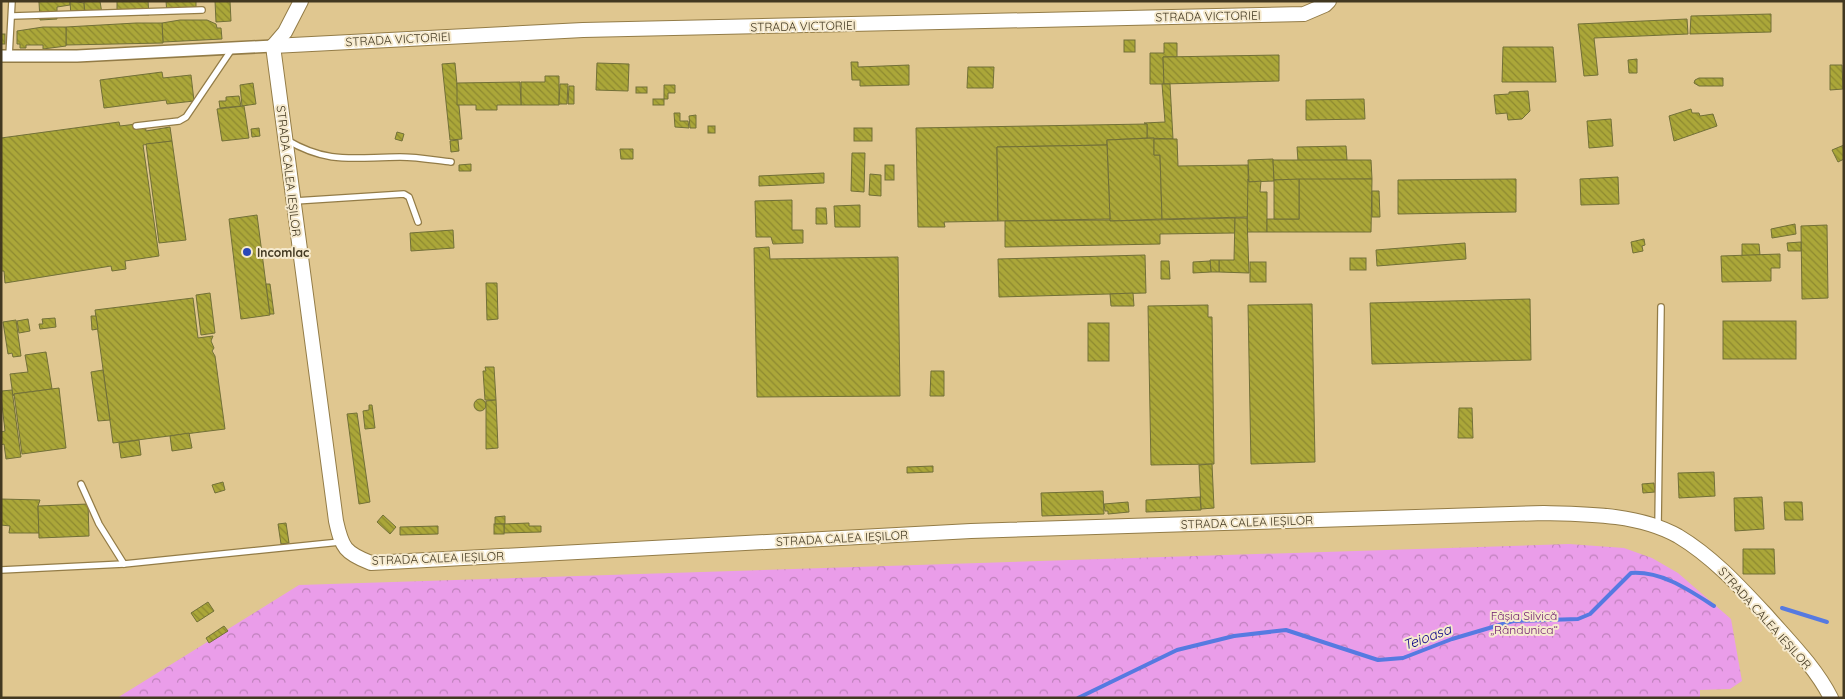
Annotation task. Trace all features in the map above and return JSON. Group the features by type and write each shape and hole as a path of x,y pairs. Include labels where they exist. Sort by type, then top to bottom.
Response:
{"street":[{"path":"5,56 78,56 273,46 285,32 301,1"},
{"name":"STRADA VICTORIEI","path":"273,46 583,30 1304,14 1325,5 1329,1"},
{"name":"STRADA CALEA IEȘILOR","path":"273,46 335,514 340,542 352,556 371,563 971,531 1534,513 1612,517 1658,528 1696,548 1737,584 1824,684 1831,698"}],"lane":[{"path":"5,56 12,16 12,1"},
{"path":"12,16 202,10"},
{"path":"136,126 179,121 186,118 232,48"},
{"path":"285,139 303,150 344,159 401,157 451,162"},
{"path":"293,201 404,194 409,197 418,222"},
{"path":"1658,528 1661,307"},
{"path":"81,484 99,524 124,564"},
{"path":"1,570 124,564 340,542"}],"green space":[{"name":"Fâşia Silvică „Rândunica“","path":"1569,544 1624,548 1652,558 1678,573 1731,619 1742,681 1730,689 1700,690 1700,698 117,698 299,585"}],"building":[{"path":"37,1 70,1 70,5 57,7 57,19 40,20 39,2"},
{"path":"70,1 84,3 85,16 71,17"},
{"path":"84,1 100,1 102,14 85,16"},
{"path":"117,1 148,1 149,15 117,15"},
{"path":"166,1 196,1 196,13 167,14"},
{"path":"215,1 230,1 231,21 216,22"},
{"path":"1771,14 1771,32 1690,34 1691,16"},
{"path":"1687,19 1688,34 1594,38 1598,75 1584,76 1578,24"},
{"path":"180,20 207,20 216,24 217,28 221,28 222,39 163,42 162,23"},
{"path":"162,23 163,43 66,45 66,27"},
{"path":"43,27 66,27 66,46 43,49 43,45 26,45 26,48 20,48 20,44 17,44 17,31"},
{"path":"1,34 5,34 5,44 1,44"},
{"path":"1124,40 1135,40 1135,52 1124,52"},
{"path":"1164,43 1177,43 1177,57 1163,57 1164,84 1150,84 1150,53 1164,53"},
{"path":"1503,47 1553,47 1556,82 1502,82"},
{"path":"1279,55 1279,81 1164,84 1163,57"},
{"path":"1637,59 1637,73 1629,73 1628,60"},
{"path":"851,62 858,62 858,67 909,65 909,85 860,86 860,80 852,80"},
{"path":"455,63 462,139 450,140 442,64"},
{"path":"597,63 629,64 628,91 596,90"},
{"path":"1830,65 1842,65 1843,89 1830,90"},
{"path":"968,67 994,67 993,88 967,88"},
{"path":"162,72 163,78 191,75 194,101 167,104 166,100 104,108 100,80"},
{"path":"545,76 559,76 559,105 521,105 521,82 545,82"},
{"path":"1699,78 1723,78 1723,86 1699,86 1694,83"},
{"path":"520,82 521,105 497,105 497,110 476,110 476,105 457,105 457,83"},
{"path":"253,83 256,104 242,106 240,85"},
{"path":"560,84 568,84 567,104 559,104"},
{"path":"1162,84 1170,84 1173,139 1147,138 1147,124 1144,123 1165,122"},
{"path":"664,85 675,85 675,93 668,93 668,99 664,99"},
{"path":"569,86 574,86 574,104 568,104"},
{"path":"636,87 647,87 647,93 636,93"},
{"path":"1528,91 1530,111 1522,119 1508,120 1507,113 1496,114 1494,95"},
{"path":"239,96 241,106 220,108 219,101 226,101 226,97"},
{"path":"653,99 664,99 664,105 653,105"},
{"path":"1364,99 1365,119 1306,120 1306,100"},
{"path":"244,106 249,138 222,141 217,109"},
{"path":"1691,109 1692,113 1699,113 1700,116 1713,114 1717,126 1674,141 1669,116"},
{"path":"674,113 680,113 680,121 688,121 689,128 675,127"},
{"path":"696,115 696,128 690,128 689,116"},
{"path":"1611,119 1613,146 1589,148 1587,121"},
{"path":"119,122 120,126 145,123 146,131 170,127 172,141 143,145 159,256 125,261 126,269 112,271 111,266 5,283 4,271 1,271 1,138"},
{"path":"1147,124 1147,138 1107,140 1107,145 997,147 998,221 944,222 945,227 918,227 916,128"},
{"path":"708,126 715,126 715,133 708,133"},
{"path":"259,128 260,136 252,137 251,129"},
{"path":"854,128 872,128 872,141 854,141"},
{"path":"397,132 404,134 402,141 395,139"},
{"path":"1154,138 1154,155 1160,155 1162,219 1110,221 1107,140"},
{"path":"1154,139 1177,139 1178,166 1248,165 1249,217 1162,219 1160,155 1154,155"},
{"path":"458,140 459,151 451,152 450,141"},
{"path":"172,141 186,240 159,243 146,144"},
{"path":"1107,145 1110,219 998,221 997,147"},
{"path":"1844,145 1844,159 1838,162 1832,150"},
{"path":"1346,146 1347,160 1298,161 1297,147"},
{"path":"620,149 633,149 633,159 621,159"},
{"path":"852,153 865,153 864,192 851,191"},
{"path":"1273,159 1274,181 1249,182 1248,160"},
{"path":"1273,160 1371,160 1372,179 1274,180"},
{"path":"471,164 471,171 459,171 459,165"},
{"path":"885,165 894,165 894,180 885,180"},
{"path":"824,173 824,183 759,186 759,176"},
{"path":"870,174 881,175 881,196 869,195"},
{"path":"1618,177 1619,204 1581,205 1580,179"},
{"path":"1248,179 1249,182 1261,181 1260,192 1267,192 1267,232 1247,232"},
{"path":"1299,179 1372,179 1371,232 1267,232 1267,219 1299,219"},
{"path":"1299,179 1299,219 1274,219 1274,180"},
{"path":"1516,179 1516,212 1398,214 1398,180"},
{"path":"1372,191 1379,191 1380,217 1372,217"},
{"path":"792,200 792,230 803,230 803,243 773,244 771,237 756,237 755,201"},
{"path":"860,205 860,227 835,227 834,206"},
{"path":"816,208 826,208 827,224 816,224"},
{"name":"Incomlac","path":"257,215 270,315 241,319 229,219"},
{"path":"1235,218 1235,233 1160,234 1160,244 1005,247 1005,221"},
{"path":"1235,218 1247,218 1249,273 1219,272 1219,260 1234,260"},
{"path":"1795,224 1796,234 1772,238 1771,229"},
{"path":"1827,225 1828,298 1802,299 1801,226"},
{"path":"453,230 454,248 411,251 410,233"},
{"path":"1644,239 1643,251 1633,253 1631,242"},
{"path":"1801,242 1801,251 1788,251 1787,243"},
{"path":"1465,243 1466,259 1377,266 1376,250"},
{"path":"1742,244 1759,244 1760,255 1742,256"},
{"path":"769,247 770,259 898,257 900,396 757,397 754,248"},
{"path":"1780,254 1780,268 1771,268 1771,281 1722,282 1721,256"},
{"path":"1145,255 1146,293 999,297 998,259"},
{"path":"1350,258 1366,258 1366,270 1350,270"},
{"path":"1210,260 1219,260 1219,272 1211,272"},
{"path":"1161,261 1169,261 1170,279 1161,279"},
{"path":"1210,261 1211,272 1193,273 1193,262"},
{"path":"1250,262 1266,262 1266,282 1250,282"},
{"path":"486,283 497,283 498,319 487,320"},
{"path":"266,284 270,284 274,314 270,314"},
{"path":"210,293 215,333 201,335 196,295"},
{"path":"1133,293 1134,306 1111,306 1110,294"},
{"path":"193,298 198,338 213,336 211,341 214,348 212,351 215,356 225,429 113,443 95,310"},
{"path":"1530,299 1531,360 1372,364 1370,303"},
{"path":"1312,304 1315,462 1251,464 1248,305"},
{"path":"1208,305 1208,317 1212,317 1214,464 1151,465 1148,306"},
{"path":"91,316 96,316 98,329 92,330"},
{"path":"55,318 56,327 40,329 39,324 43,324 42,319"},
{"path":"28,319 30,331 19,333 17,321"},
{"path":"16,320 21,356 13,357 12,353 8,354 3,322"},
{"path":"1723,321 1796,321 1796,359 1723,359"},
{"path":"1088,323 1109,323 1109,361 1088,361"},
{"path":"46,352 52,389 14,394 13,396 10,374 28,372 25,355"},
{"path":"485,367 494,367 496,400 485,400 483,371 486,371"},
{"path":"103,370 110,420 98,421 91,372"},
{"path":"931,371 944,371 944,396 930,396"},
{"path":"59,388 66,448 22,454 14,394"},
{"path":"12,390 21,457 6,459 4,444 1,445 1,432 5,431 1,396 2,391"},
{"path":"478,399 482,399 486,405 482,411 478,411 474,407 474,403"},
{"path":"496,400 498,448 486,449 486,401"},
{"path":"369,405 372,405 375,428 365,429 363,411 369,410"},
{"path":"1459,408 1472,408 1473,438 1458,438"},
{"path":"357,413 370,502 359,504 347,414"},
{"path":"189,433 192,448 172,451 170,436"},
{"path":"139,440 141,455 121,458 119,443"},
{"path":"1212,464 1214,508 1201,509 1199,465"},
{"path":"933,466 933,472 907,473 907,467"},
{"path":"1714,472 1715,496 1679,498 1678,473"},
{"path":"223,482 225,490 215,493 212,485"},
{"path":"1654,483 1655,492 1643,493 1642,484"},
{"path":"1103,491 1104,514 1042,516 1041,493"},
{"path":"1200,497 1201,510 1146,512 1146,500"},
{"path":"1762,497 1764,529 1735,531 1734,498"},
{"path":"1,499 40,500 38,506 39,533 9,533 10,526 1,525"},
{"path":"1128,502 1129,512 1108,514 1108,511 1105,511 1104,504"},
{"path":"1784,502 1802,502 1803,520 1785,520"},
{"path":"88,504 89,536 39,538 38,506"},
{"path":"383,515 396,527 390,534 377,522"},
{"path":"505,516 505,524 495,524 495,517"},
{"path":"286,523 289,543 281,544 278,524"},
{"path":"529,523 529,526 541,526 541,532 504,533 504,524"},
{"path":"494,524 504,524 504,534 494,534"},
{"path":"438,526 438,534 400,535 400,527"},
{"path":"1743,549 1774,549 1775,574 1743,574"},
{"path":"208,602 214,611 197,622 191,613"},
{"path":"224,626 228,631 209,643 206,638"}],"waterway":[{"name":"Teioasa","path":"1078,698 1177,650 1234,636 1286,630 1378,660 1403,658 1452,639 1513,621 1578,619 1590,614 1631,573 1642,573 1664,578 1685,588 1714,606"},
{"path":"1782,608 1827,622"}],"place":[{"name":"Incomlac","path":"247,252"}]}
